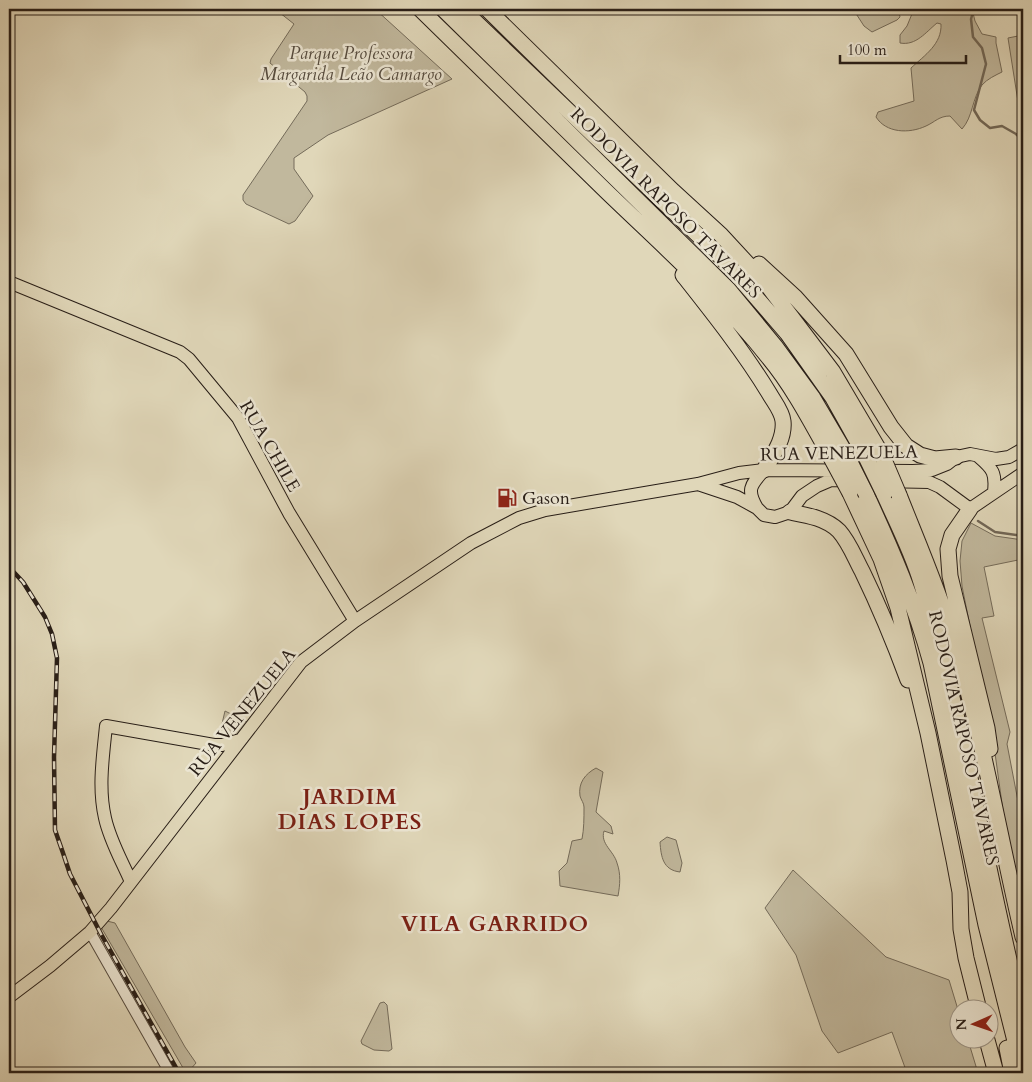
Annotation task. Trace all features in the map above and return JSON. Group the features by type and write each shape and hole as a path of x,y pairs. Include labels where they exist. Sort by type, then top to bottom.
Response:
{"highway":[{"path":"420,9 734,315 771,360 804,409 830,454 881,559 898,608 928,732 959,884 961,929 976,1000"},
{"name":"RODOVIA RAPOSO TAVARES","path":"443,9 728,289 775,346 813,398 846,454 899,566 920,623 933,673 986,925 1023,1073"},
{"name":"RODOVIA RAPOSO TAVARES","path":"462,9 723,259 787,333 832,398 865,455 892,494 923,589 965,754 1005,946 1023,1018"},
{"path":"487,9 667,185 721,235 768,286 828,365 882,455 892,494 930,574 954,640 990,784 1023,937"},
{"path":"721,235 735,242 795,298 846,354 890,427 906,446 920,455 935,459 956,457"},
{"path":"653,236 711,311 762,382 782,414 783,433 764,470"},
{"path":"970,509 952,535 948,549 950,576 987,728 1002,845"},
{"path":"790,512 808,515 830,525 838,531 853,554 880,609 928,732"},
{"path":"986,925 1012,1073"},
{"path":"990,1050 996,1073"}],"main road":[{"name":"RUA CHILE","path":"9,282 180,352 188,359 238,418 289,513 354,621"},
{"name":"RUA VENEZUELA","path":"9,997 90,932 131,882 301,662 354,621 471,543 519,518 555,508 698,484 739,473 764,470 932,470 947,464 956,457 970,454 996,459 1008,457 1023,449"},
{"path":"979,457 994,472 994,492"},
{"path":"756,508 749,491 754,481 764,470"},
{"path":"970,509 1023,472"},
{"name":"RUA VENEZUELA","path":"698,484 737,497 764,514 775,517 790,512 802,496 817,486 831,480 929,482 940,487 970,509"},
{"path":"131,882 117,854 105,818 102,764 106,726 214,745 222,745 240,740"}],"street":[{"path":"90,932 170,1073"}],"green space":[{"name":"Parque Professora Margarida Leão Camargo","path":"275,9 375,9 452,79 328,135 294,158 294,169 313,196 295,221 289,224 246,204 243,200 243,195 307,101 305,92 270,63 294,24"},
{"path":"853,9 896,9 900,17 872,32 864,26"},
{"path":"914,9 972,9 975,21 982,34 996,37 1002,72 982,85 966,124 962,129 950,116 940,118 919,129 905,131 892,129 880,122 876,117 878,112 914,101 911,68 932,49 939,37 941,24 937,23 916,40 900,43 900,35 907,26"},
{"path":"1023,35 1023,108 1019,108 1008,38"},
{"path":"971,523 995,536 1023,540 1023,559 984,567 994,616 982,618 1010,732 1007,744 1023,827 1023,905 1005,825 994,746 962,586 960,561 962,541"},
{"path":"225,711 249,723 230,740 221,736"},
{"path":"596,768 603,772 596,812 611,826 613,834 604,831 603,836 618,867 620,880 618,896 560,886 559,871 567,863 572,841 582,839 584,804 580,796 581,783"},
{"path":"667,837 676,840 682,863 680,872 666,866 662,858 660,842"},
{"path":"793,870 886,957 949,980 955,1000 950,1000 950,1050 971,1050 978,1073 907,1073 892,1032 838,1053 822,1031 796,955 765,908"},
{"path":"107,921 115,923 185,1047 196,1063 189,1071 190,1073 186,1073 101,927"},
{"path":"384,1002 387,1005 392,1049 389,1051 374,1050 362,1044 361,1041 380,1003"}],"waterway":[{"path":"974,9 971,19 973,37 982,48 986,64 974,110 980,120 990,128 1002,126 1016,134 1023,141"},
{"path":"978,521 995,532 1023,536"}],"railway":[{"path":"9,567 23,582 45,617 52,634 57,658 54,757 55,830 70,874 101,934 179,1073"}],"place":[{"name":"Gason","path":"507,498"}],"district":[{"name":"JARDIM DIAS LOPES","path":"350,808"},
{"name":"VILA GARRIDO","path":"495,923"}]}
